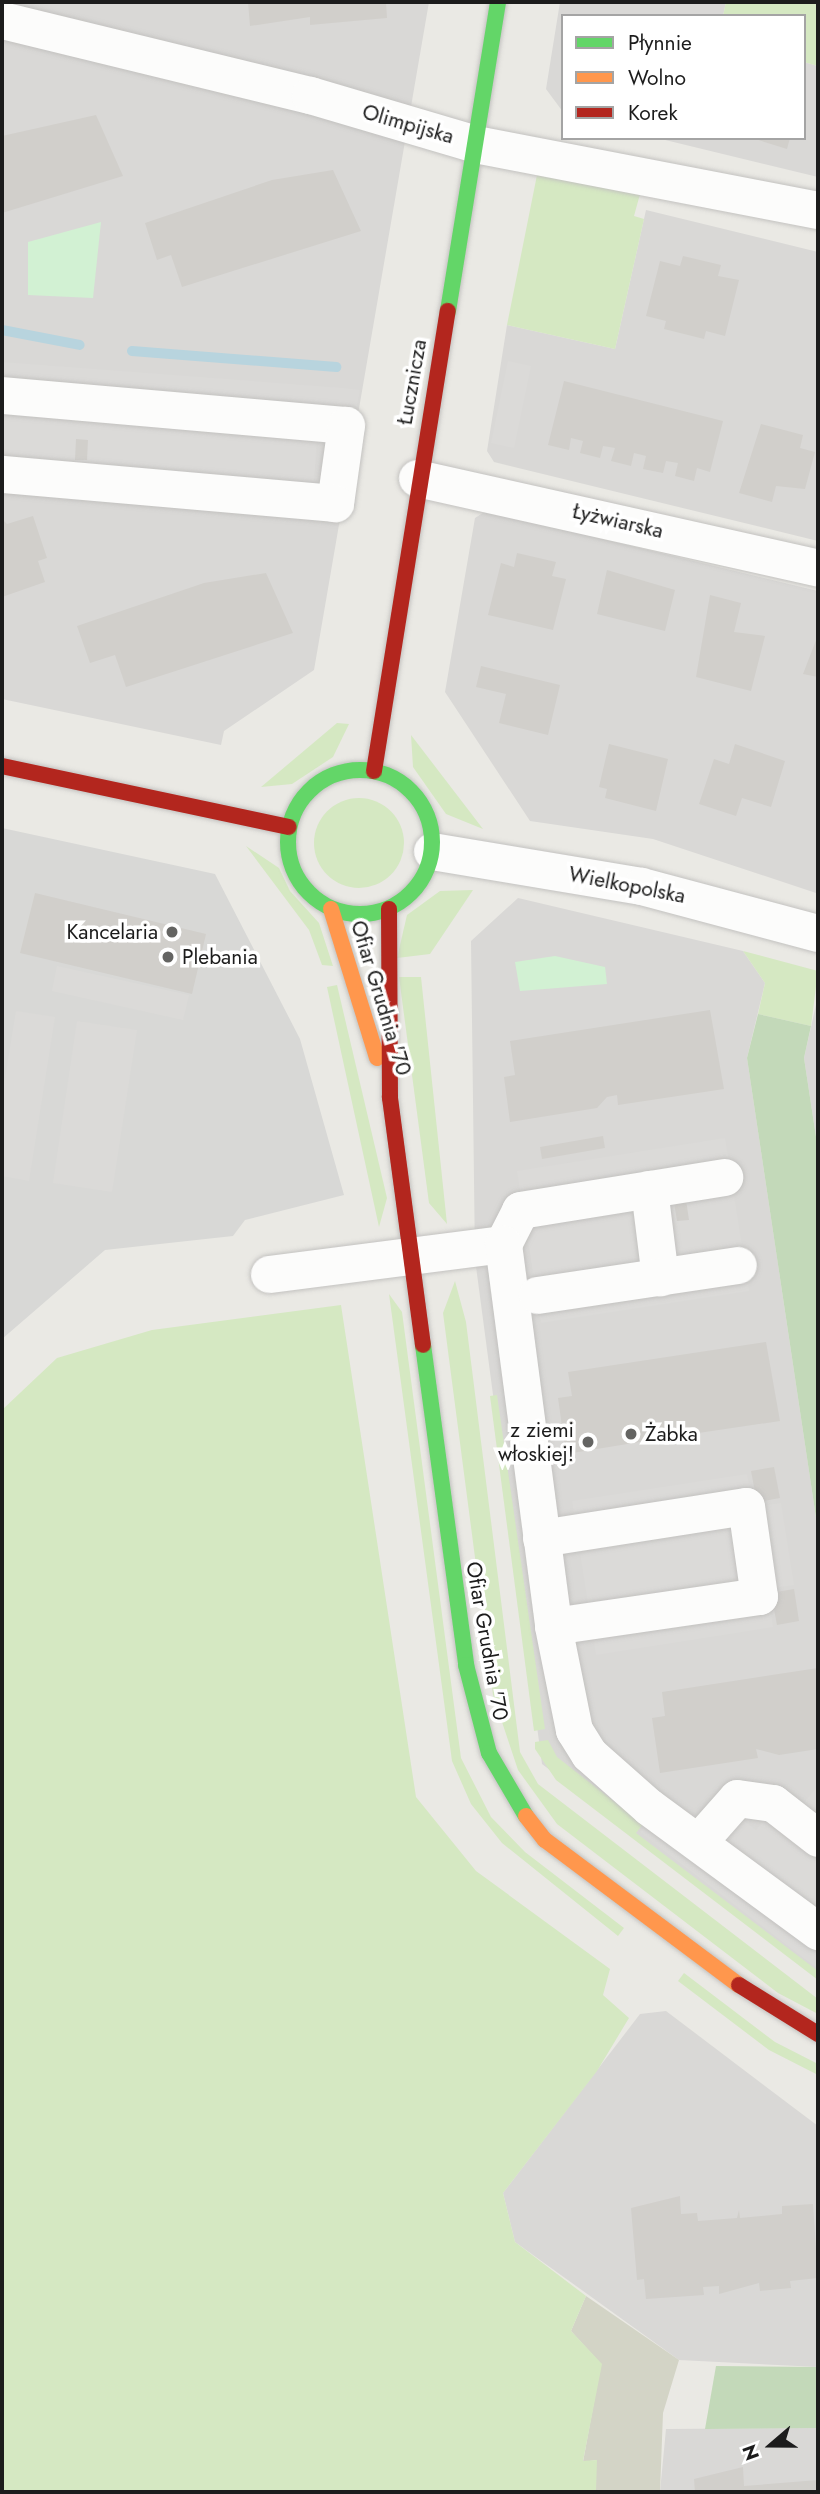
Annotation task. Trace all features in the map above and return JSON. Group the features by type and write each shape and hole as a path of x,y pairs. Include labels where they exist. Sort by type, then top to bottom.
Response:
{"street":[{"name":"Łucznicza","path":"374,771 417,478 498,2"},
{"name":"Olimpijska","path":"2,20 310,95 475,144 818,210"},
{"path":"2,395 346,425 335,503 2,474"},
{"name":"Łyżwiarska","path":"417,478 818,568"},
{"path":"2,766 289,827"},
{"path":"346,771 374,771 400,781 419,800 430,824 432,851 425,876 388,909 360,915 331,909 295,876 289,827 300,801 320,781 346,771"},
{"name":"Wielkopolska","path":"432,851 652,889 818,933"},
{"name":"Ofiar Grudnia '70","path":"331,909 390,1098"},
{"name":"Ofiar Grudnia '70","path":"388,909 390,1098 466,1665 477,1719 503,1786 545,1840 778,2014 818,2034"},
{"path":"724,1177 520,1210 503,1244 565,1707 589,1754 818,1931"},
{"path":"649,1189 660,1277"},
{"path":"269,1274 503,1244"},
{"path":"537,1295 738,1265"},
{"path":"541,1538 746,1506 759,1597 553,1626"},
{"path":"699,1841 737,1798 773,1803 818,1838"}],"shaded area":[{"path":"2,2 429,2 314,670 224,731 221,745 2,699"},
{"path":"560,2 726,2 723,14 561,14 561,109 546,89"},
{"path":"806,63 818,66 818,177 665,140 806,140"},
{"path":"646,210 818,252 818,541 494,462 487,451 507,325 615,349"},
{"path":"508,361 531,366 514,448 491,443"},
{"path":"2,362 360,390 350,441 317,437 314,483 2,459"},
{"path":"486,511 818,591 816,893 653,839 530,821 445,692 475,518"},
{"path":"2,828 215,874 300,1039 344,1195 245,1220 233,1236 105,1250 2,1339"},
{"path":"518,898 743,951 765,983 747,1058 818,1531 818,1973 542,1764 475,1259 471,941"},
{"path":"57,966 189,995 183,1020 52,991"},
{"path":"818,996 818,1150 804,1058"},
{"path":"16,1011 55,1017 29,1181 2,1176 2,1096"},
{"path":"77,1021 137,1030 112,1192 53,1183"},
{"path":"725,1138 749,1291 541,1323 517,1171"},
{"path":"747,1474 753,1507 781,1503 794,1585 768,1589 773,1627 596,1655 572,1501"},
{"path":"817,1787 818,1969 640,1832 665,1800 699,1826 718,1801 756,1830 786,1792 802,1805"},
{"path":"666,2011 818,2126 818,2367 679,2360 515,2242 503,2193 640,2014"},
{"path":"586,2296 679,2360 663,2413 660,2492 596,2491 596,2460 583,2462 601,2364 571,2331"},
{"path":"818,2428 818,2492 660,2492 666,2429"}],"green space":[{"path":"726,2 818,2 818,66 806,63 806,14 723,14"},
{"path":"538,170 640,194 634,216 644,219 615,349 507,325"},
{"path":"101,222 93,298 28,295 28,242"},
{"path":"337,723 349,724 333,757 292,784 261,787"},
{"path":"411,735 483,829 446,814 413,767"},
{"path":"359,798 376,801 391,811 401,826 404,843 401,860 391,875 376,885 359,888 342,885 327,875 317,860 314,843 317,826 327,811 342,801"},
{"path":"246,846 279,868 290,891 319,923 333,966 322,965 309,930"},
{"path":"473,890 430,954 397,958 407,915 440,891"},
{"path":"743,951 818,971 811,1026 758,1014 765,983"},
{"path":"555,956 605,967 607,984 520,991 515,962"},
{"path":"399,977 421,977 447,1224 429,1203"},
{"path":"337,985 387,1198 379,1227 327,987"},
{"path":"758,1014 811,1026 804,1058 818,1150 818,1531 747,1058"},
{"path":"455,1281 466,1322 520,1752 538,1784 818,1999 818,2014 778,1993 557,1824 518,1770 493,1695 443,1313"},
{"path":"389,1294 402,1312 461,1758 491,1817 525,1852 624,1928 618,1936 502,1843 471,1804 452,1761"},
{"path":"341,1305 416,1797 476,1871 610,1969 603,1995 629,2018 597,2071 503,2193 515,2242 586,2296 571,2331 602,2364 583,2461 597,2460 596,2491 614,2492 2,2492 2,1410 57,1358 152,1330"},
{"path":"497,1395 545,1729 534,1731 490,1396"},
{"path":"548,1740 557,1757 643,1824 636,1833 818,1971 818,1980 556,1780 535,1749 535,1742"},
{"path":"684,1973 775,2042 818,2064 818,2075 769,2050 678,1981"},
{"path":"716,2366 818,2367 818,2428 705,2429"}],"building":[{"path":"248,2 386,2 387,18 310,25 310,17 250,26"},
{"path":"96,115 123,176 2,213 2,136"},
{"path":"758,140 789,140 787,149"},
{"path":"333,170 361,231 182,287 171,255 157,260 145,223 272,180"},
{"path":"683,256 721,265 718,276 739,280 725,336 706,331 704,339 664,329 666,321 646,316 660,261 680,266"},
{"path":"564,381 723,421 710,472 697,468 694,481 675,476 678,463 666,461 663,473 643,469 646,456 634,453 631,466 611,461 615,448 603,446 600,458 580,453 583,441 571,438 569,450 548,445"},
{"path":"761,424 803,435 800,448 815,452 805,489 776,486 772,502 739,493"},
{"path":"76,439 88,440 87,460 75,460"},
{"path":"33,516 47,558 38,561 45,582 2,597 2,519 7,524"},
{"path":"517,553 556,562 552,576 566,579 553,630 488,615 501,563 514,567"},
{"path":"607,570 675,590 665,631 597,614"},
{"path":"266,573 293,633 126,687 115,655 90,663 77,626 204,583"},
{"path":"710,595 741,603 734,632 765,636 751,691 696,677"},
{"path":"818,635 818,677 803,674"},
{"path":"481,666 560,685 548,735 499,723 506,694 476,687"},
{"path":"609,744 668,759 656,811 605,798 607,789 599,787"},
{"path":"735,744 785,761 771,807 742,798 736,816 699,804 714,759 729,764"},
{"path":"35,893 206,934 192,994 20,953"},
{"path":"710,1010 724,1089 618,1105 617,1095 607,1097 597,1108 510,1122 504,1077 515,1075 510,1041"},
{"path":"603,1136 605,1148 542,1159 540,1147"},
{"path":"686,1200 689,1220 677,1221 674,1202"},
{"path":"766,1342 780,1421 685,1435 673,1427 663,1429 664,1438 566,1454 558,1398 572,1396 568,1372"},
{"path":"774,1467 780,1498 757,1502 751,1471"},
{"path":"794,1589 799,1621 777,1625 771,1593"},
{"path":"818,1668 818,1749 779,1755 756,1749 758,1758 660,1773 652,1718 665,1716 662,1692"},
{"path":"680,2196 681,2214 697,2213 698,2221 737,2218 739,2210 740,2218 782,2214 782,2206 813,2204 818,2278 790,2281 791,2288 760,2291 759,2283 719,2294 719,2286 703,2287 704,2295 646,2299 644,2279 637,2280 631,2208"},
{"path":"743,2467 744,2486 818,2480 818,2492 695,2492 694,2479"}],"waterway":[{"path":"2,330 80,345"},
{"path":"132,351 336,367"}],"traffic: fast":[{"path":"448,311 498,2"},
{"path":"360,770 388,776 411,791 426,814 432,842 426,870 411,893 388,908 360,914 332,908 309,893 294,870 288,842 294,814 309,791 332,776 360,770"},
{"path":"423,1345 466,1665 489,1753 526,1816"}],"traffic: slow":[{"path":"331,909 377,1058"},
{"path":"526,1816 545,1840 739,1985"}],"traffic: jam":[{"path":"374,771 448,311"},
{"path":"2,766 289,827"},
{"path":"389,909 390,1098 423,1345"},
{"path":"739,1985 818,2034"}],"place":[{"name":"Kancelaria","path":"172,932"},
{"name":"Plebania","path":"168,957"},
{"name":"Żabka","path":"631,1434"},
{"name":"z ziemi włoskiej!","path":"588,1442"}]}
